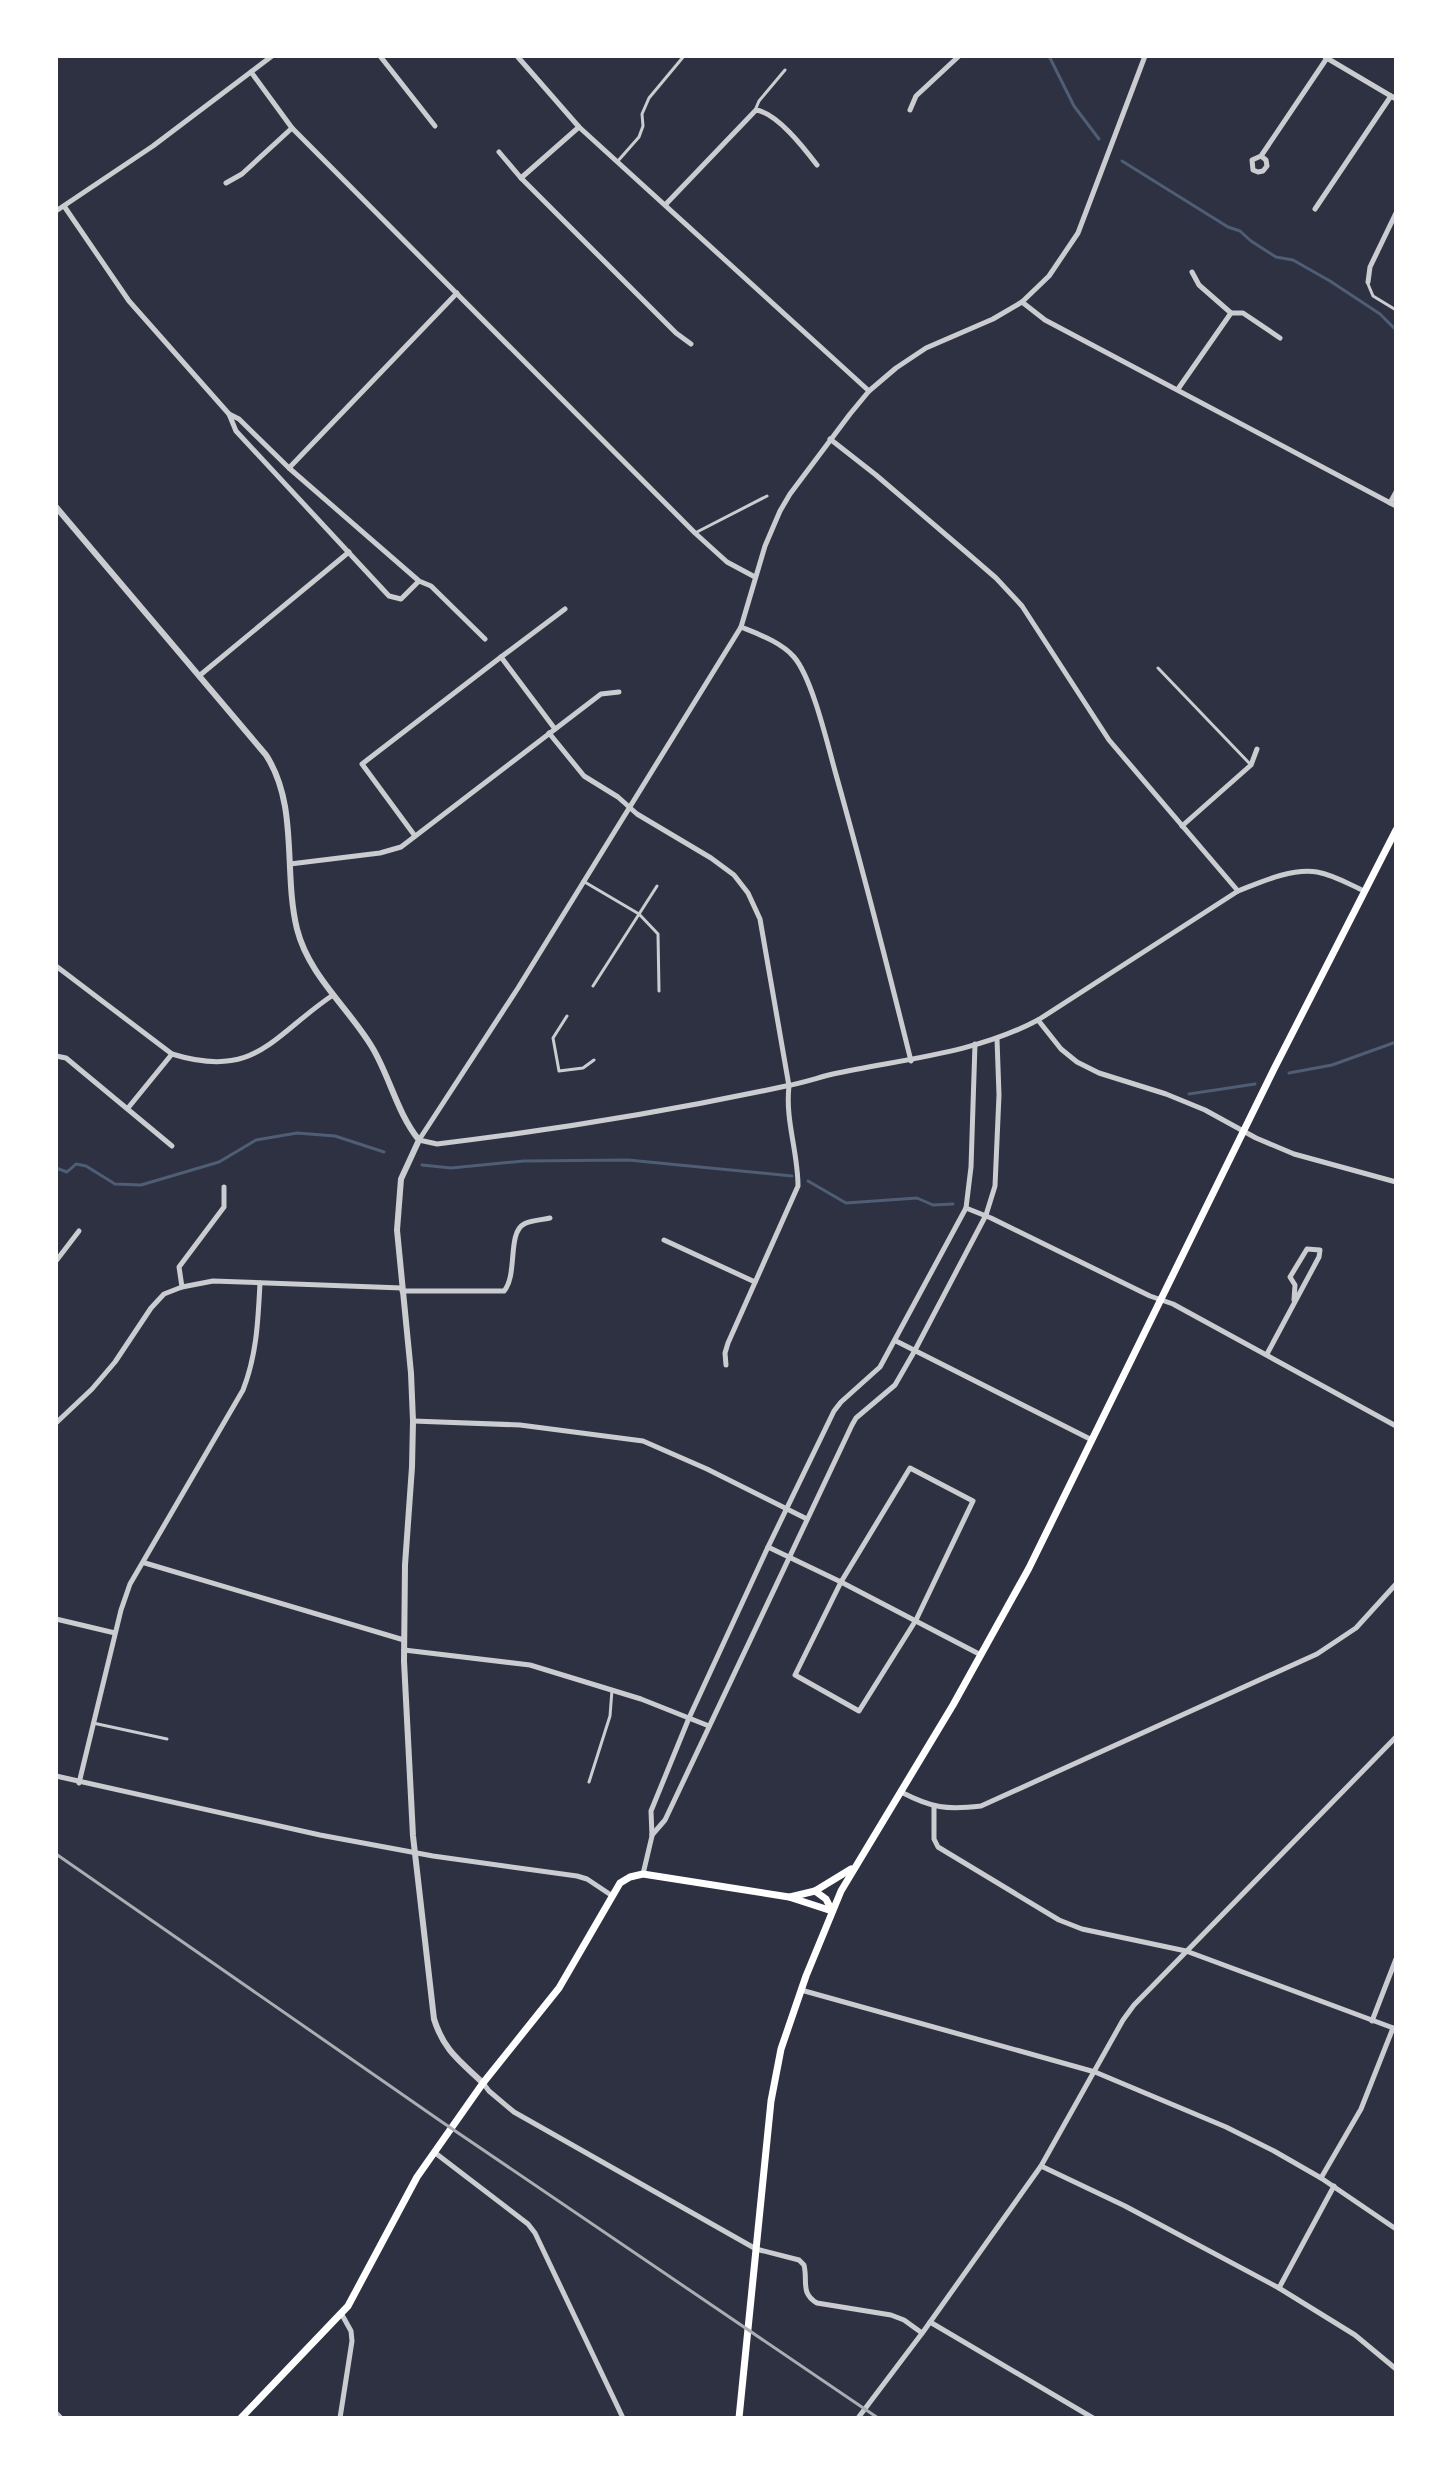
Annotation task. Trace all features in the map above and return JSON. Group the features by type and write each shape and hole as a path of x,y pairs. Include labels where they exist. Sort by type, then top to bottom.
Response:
{"main road":[{"path":"739,2418 771,2101 781,2049 832,1911 982,1656 1029,1568 1396,830"},
{"path":"789,1897 815,1891 856,1866"},
{"path":"241,2418 353,2298 403,2198 483,2083 559,1988 611,1895 624,1880 643,1874 789,1897 832,1911"},
{"path":"815,1891 826,1899 832,1911"}],"street":[{"path":"56,211 153,146 272,56"},
{"path":"380,56 435,126"},
{"path":"517,56 579,127 869,391"},
{"path":"910,110 916,96 959,56"},
{"path":"922,2333 891,2315 817,2303 805,2293 804,2265 799,2260 756,2249 514,2112 492,2094 440,2038 434,2019 415,1853 404,1650 413,1421 397,1230 398,1196 405,1168 419,1140 518,988 741,627 755,577 780,511 830,439 869,391 926,348 993,319 1022,302 1049,276 1078,233 1145,56"},
{"path":"1261,156 1325,57 1394,98 1315,209"},
{"path":"251,72 292,128 695,533 727,562 755,577"},
{"path":"666,204 756,110 765,112 801,145 817,165"},
{"path":"521,178 579,127"},
{"path":"226,183 242,174 292,128"},
{"path":"499,152 521,178 676,333 691,344"},
{"path":"64,206 129,301 229,414 236,431 389,596 401,599 419,581"},
{"path":"1368,282 1370,267 1396,213"},
{"path":"1192,272 1199,285 1231,313 1243,313 1280,338"},
{"path":"289,468 457,293"},
{"path":"1022,302 1045,320 1393,504 1396,492"},
{"path":"1178,389 1231,313"},
{"path":"229,414 239,419 289,468 419,581 431,586 485,639"},
{"path":"830,439 996,578 1027,612 1109,740 1238,891"},
{"path":"56,507 276,770 285,810 297,926 304,950 371,1046 390,1082 405,1121 419,1140 437,1144 647,1114 834,1074 911,1061 997,1039 1038,1020 1238,891 1269,880 1314,871 1336,877 1364,891"},
{"path":"198,677 349,552"},
{"path":"415,836 362,764 565,609"},
{"path":"741,627 781,645 804,673 826,736 874,908 911,1061"},
{"path":"501,657 580,772 734,875 748,893 760,919 789,1086 787,1105 798,1167 798,1186 728,1343 726,1365"},
{"path":"290,864 380,853 401,847 601,694 619,692"},
{"path":"1182,826 1251,765 1257,749"},
{"path":"56,966 172,1054 193,1060 234,1061 260,1051 333,995"},
{"path":"1038,1020 1061,1049 1077,1062 1099,1073 1166,1094 1294,1154 1396,1182"},
{"path":"652,1836 665,1820 852,1425 891,1390 986,1215 995,1186 999,1095 997,1039"},
{"path":"643,1874 652,1836 651,1811 689,1718 787,1507 837,1406 880,1367 966,1208 971,1167 975,1044"},
{"path":"128,1108 172,1054"},
{"path":"56,1056 66,1058 172,1146"},
{"path":"182,1287 179,1267 224,1207 224,1187"},
{"path":"966,1208 1162,1299 1396,1426"},
{"path":"56,1423 115,1362 164,1294 213,1281 504,1291 509,1282 517,1231 526,1223 550,1218"},
{"path":"56,1261 79,1231"},
{"path":"664,1240 755,1282"},
{"path":"1267,1354 1320,1250 1307,1249 1290,1277 1295,1285 1294,1300"},
{"path":"79,1783 130,1584 243,1390 258,1336 260,1283"},
{"path":"896,1341 1092,1441"},
{"path":"413,1421 520,1425 643,1441 807,1519"},
{"path":"910,1468 973,1501 916,1620 859,1711 795,1675 841,1582 910,1468"},
{"path":"768,1547 982,1656"},
{"path":"145,1563 404,1640"},
{"path":"901,1792 934,1807 954,1809 981,1806 1317,1654 1356,1628 1396,1584"},
{"path":"56,1619 115,1633"},
{"path":"404,1650 530,1665 612,1690 709,1726"},
{"path":"858,2418 1041,2166 1134,2005 1396,1737"},
{"path":"56,1776 320,1835 415,1853 577,1876 611,1895"},
{"path":"934,1807 934,1839 938,1847 1059,1920 1082,1929 1186,1951 1394,2028 1361,2109 1321,2178"},
{"path":"1372,2021 1396,1959"},
{"path":"801,1990 1095,2072 1226,2127 1274,2151 1334,2186 1396,2229"},
{"path":"434,2152 528,2224 623,2418"},
{"path":"1041,2166 1125,2206 1279,2288 1355,2335 1396,2369"},
{"path":"1279,2288 1334,2186"},
{"path":"340,2418 352,2341 351,2331 341,2313"},
{"path":"930,2322 1093,2418"},
{"path":"56,2413 61,2418"}],"lane":[{"path":"617,162 639,137 643,126 642,114 649,98 684,56"},
{"path":"756,110 759,101 785,70"},
{"path":"1368,282 1373,296 1396,310"},
{"path":"695,533 767,496"},
{"path":"1158,668 1251,765"},
{"path":"583,881 639,914 658,934 659,991"},
{"path":"593,986 657,886"},
{"path":"567,1016 553,1038 559,1071 583,1068 594,1060"},
{"path":"589,1782 610,1716 612,1690"},
{"path":"93,1723 167,1739"}],"waterway":[{"path":"1049,56 1074,106 1099,139"},
{"path":"1122,161 1228,227 1240,231 1276,257 1293,260 1330,281 1380,314 1396,330"},
{"path":"1289,1073 1332,1065 1396,1042"},
{"path":"1189,1094 1255,1084"},
{"path":"56,1168 67,1172 76,1164 86,1166 115,1184 141,1185 219,1162 256,1140 297,1133 335,1136 384,1152"},
{"path":"422,1165 451,1168 524,1161 628,1160 792,1176"},
{"path":"808,1181 846,1203 917,1198 933,1205 953,1204"}],"railway":[{"path":"56,1854 442,2122 878,2418"}]}
